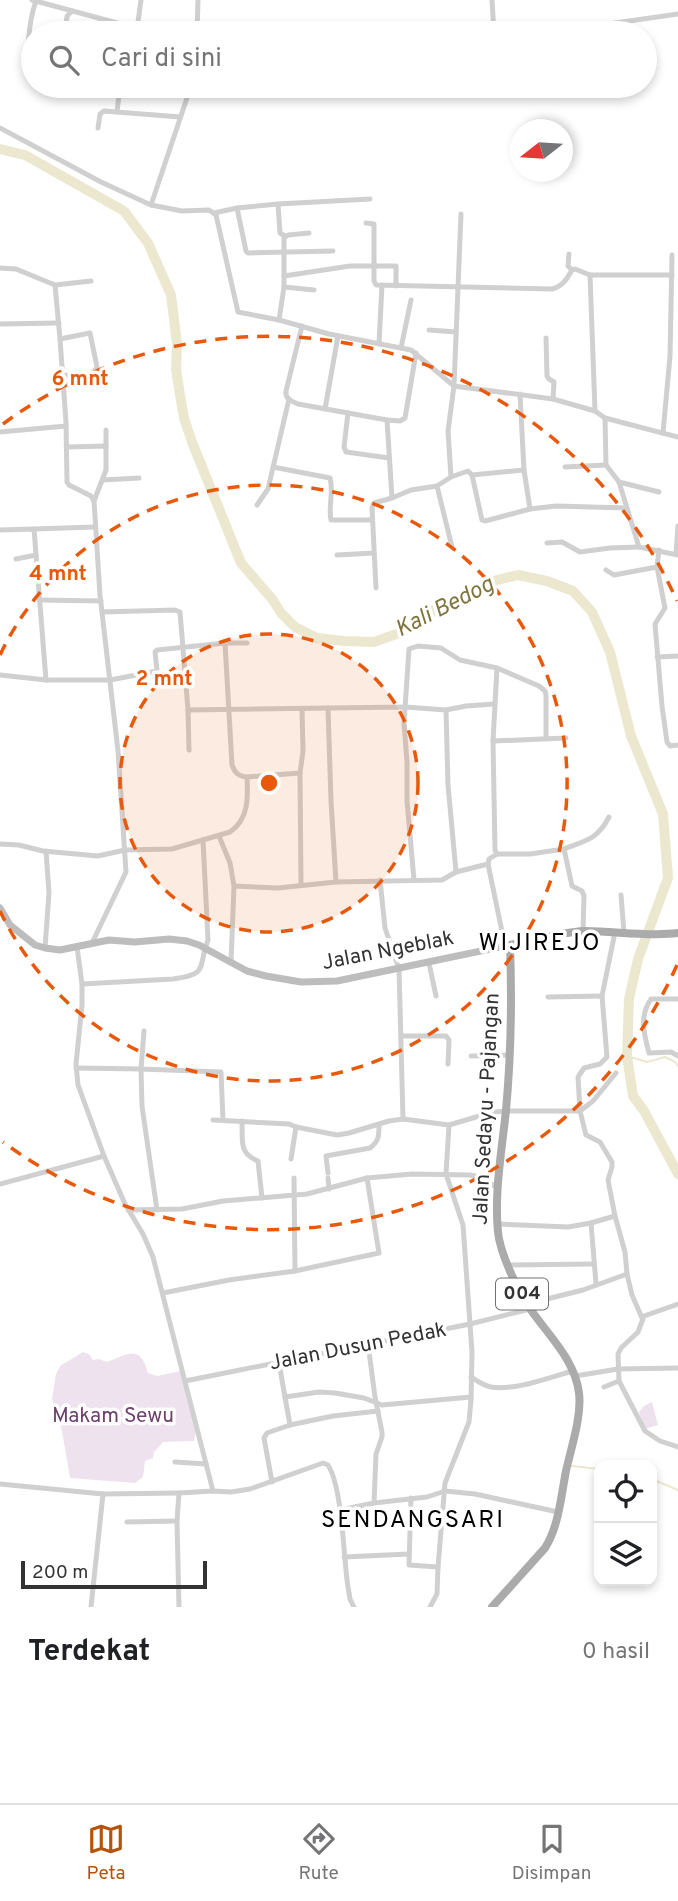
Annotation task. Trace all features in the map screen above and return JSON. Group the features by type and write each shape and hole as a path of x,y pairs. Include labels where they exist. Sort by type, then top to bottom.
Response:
{"main road":[{"path":"0,908 10,925 35,945 45,948"},
{"name":"Jalan Ngeblak","path":"45,948 60,950 109,940 135,942 169,939 194,943 247,971 312,983 337,981 583,931 657,935 678,933"},
{"name":"Jalan Sedayu - Pajangan","path":"492,1607 545,1548 551,1536 580,1404 574,1373 529,1306 499,1240 498,1188 509,1055 507,945"}],"street":[{"path":"140,21 141,0"},
{"path":"197,21 198,0"},
{"path":"492,0 493,21"},
{"path":"29,21 34,1 108,21"},
{"path":"66,21 72,11"},
{"path":"629,21 678,14"},
{"path":"117,112 118,98"},
{"path":"150,205 187,98"},
{"path":"98,128 102,112 180,117"},
{"path":"0,128 101,183 150,205 182,211 209,210 216,215 238,312 411,350 454,386 553,399 595,411 605,418 678,437"},
{"path":"216,215 237,208 370,199"},
{"path":"278,204 280,233 285,236 309,233"},
{"path":"237,208 247,252 333,251"},
{"path":"451,477 448,431 454,386 461,214"},
{"path":"366,223 374,224 374,284 552,289 565,283 572,270"},
{"path":"279,320 284,287 285,236"},
{"path":"569,254 568,265 572,270 590,275 672,275"},
{"path":"663,433 670,356 672,255"},
{"path":"284,275 336,267 396,264 396,286"},
{"path":"0,268 16,269 55,285 91,281"},
{"path":"590,275 595,411"},
{"path":"55,285 63,375 67,484 91,496 94,501"},
{"path":"379,344 382,285"},
{"path":"284,287 314,290"},
{"path":"401,348 411,300"},
{"path":"0,324 59,323"},
{"path":"302,326 286,391 289,399 298,404 400,421 405,418 416,354"},
{"path":"429,330 456,332"},
{"path":"60,339 90,333 97,367 92,374 63,375"},
{"path":"324,409 338,336"},
{"path":"546,338 547,376 554,382 553,399"},
{"path":"670,356 678,355"},
{"path":"63,385 101,384"},
{"path":"520,394 524,470 530,509"},
{"path":"257,505 268,489 289,399"},
{"path":"348,413 344,447 346,452 389,458"},
{"path":"605,418 606,465 619,482 639,547"},
{"path":"387,420 391,498"},
{"path":"0,432 66,426"},
{"path":"92,943 126,872 118,751 95,527 94,501 106,470 106,430"},
{"path":"67,447 106,446"},
{"path":"565,467 606,465"},
{"path":"273,467 330,478 331,520 372,520"},
{"path":"472,475 524,470"},
{"path":"376,588 372,505 411,491 437,486 468,471 472,475 483,520 556,506 626,508"},
{"path":"103,480 139,478"},
{"path":"619,482 659,492"},
{"path":"437,486 452,547"},
{"path":"547,542 562,542 584,552 639,547 677,554 678,526"},
{"path":"0,530 95,527"},
{"path":"34,529 46,680"},
{"path":"659,550 657,567 665,608 655,624 657,657 667,743 670,746 678,745"},
{"path":"337,555 373,553"},
{"path":"16,559 36,555"},
{"path":"606,569 614,575 657,567"},
{"path":"40,600 101,601"},
{"path":"102,612 178,611 181,615 189,750"},
{"path":"225,643 234,771 239,776 247,777 300,773"},
{"path":"0,675 46,680 110,680 157,671 156,651 247,643"},
{"path":"414,880 407,801 405,707 409,650 412,646 441,648 460,660 497,668 529,681 545,692 546,738"},
{"path":"657,657 678,656"},
{"path":"496,854 493,741 497,668"},
{"path":"188,710 405,707 446,710 494,704"},
{"path":"328,708 336,882"},
{"path":"301,885 302,709"},
{"path":"446,710 448,785 456,872"},
{"path":"493,741 566,738"},
{"path":"0,844 98,856 125,850 172,849 235,830 247,808 247,777"},
{"path":"507,945 489,859 496,854 530,854 564,849 596,835 603,829 609,817"},
{"path":"219,836 230,863 234,886 231,964"},
{"path":"82,984 187,977 201,970 208,940 203,840"},
{"path":"564,849 572,886 575,890 582,891 584,896 583,931"},
{"path":"45,948 49,893 46,851"},
{"path":"234,886 278,888 336,882 442,880 456,872 488,864"},
{"path":"380,880 385,928 399,969 403,1119"},
{"path":"621,895 622,932 602,996 608,1052 600,1064 584,1068 580,1072 580,1111 585,1133 589,1138 600,1142 612,1162 608,1180 632,1295 642,1318 638,1332 618,1353 618,1381 645,1430 660,1441 678,1447"},
{"path":"0,926 10,925"},
{"path":"77,947 82,984 76,1068 78,1085 104,1157 128,1210 149,1246 213,1491"},
{"path":"429,962 436,996"},
{"path":"548,997 602,996"},
{"path":"678,999 652,999 645,1009 643,1023 649,1053 671,1052 678,1056"},
{"path":"144,1031 141,1069 143,1113 157,1210"},
{"path":"401,1036 446,1036 449,1040 448,1064"},
{"path":"471,1056 509,1055"},
{"path":"76,1068 221,1072 223,1120"},
{"path":"213,1120 289,1124 337,1135 403,1119 449,1125 493,1112 580,1111 593,1101 616,1073"},
{"path":"242,1121 245,1153 258,1161 260,1167 262,1198"},
{"path":"329,1189 326,1156 370,1148 380,1136 379,1125"},
{"path":"429,1607 437,1594 445,1483 469,1422 471,1396 470,1324 463,1225 446,1174 449,1125"},
{"path":"291,1159 296,1127"},
{"path":"0,1184 104,1157"},
{"path":"128,1210 182,1209 223,1200 294,1196 367,1178 412,1174 470,1175 480,1177 498,1188"},
{"path":"293,1178 295,1271"},
{"path":"163,1293 295,1271 379,1253 367,1178"},
{"path":"498,1224 568,1227 615,1216"},
{"path":"591,1223 596,1284"},
{"path":"509,1265 594,1264"},
{"name":"Jalan Dusun Pedak","path":"185,1381 470,1324 627,1274"},
{"path":"642,1318 645,1314 678,1304"},
{"path":"368,1344 376,1404 382,1426 382,1437 376,1454 374,1503"},
{"path":"279,1363 290,1425"},
{"path":"471,1377 490,1387 502,1387 574,1373 678,1368"},
{"path":"604,1387 618,1381"},
{"path":"285,1397 319,1392 335,1393 376,1404 387,1404 471,1396"},
{"path":"272,1482 264,1435 290,1425 332,1416 378,1411"},
{"path":"175,1462 206,1464"},
{"path":"0,1484 103,1494 231,1492 272,1482 318,1464 328,1465 333,1475 340,1510 350,1600 354,1607"},
{"path":"340,1510 427,1497 445,1491 475,1494 558,1512"},
{"path":"179,1493 179,1607"},
{"path":"91,1607 103,1494"},
{"path":"411,1498 409,1565 438,1567"},
{"path":"127,1522 177,1521"},
{"path":"344,1557 409,1554"}],"green space":[{"name":"Makam Sewu","path":"83,1352 93,1360 107,1362 128,1354 137,1355 145,1364 148,1373 157,1376 181,1371 196,1431 194,1441 163,1442 154,1452 153,1458 145,1461 143,1477 135,1483 70,1478 62,1431 52,1399 60,1366"},
{"path":"652,1402 658,1425 645,1429 639,1412"}],"waterway":[{"name":"Kali Bedog","path":"0,149 25,155 124,211 148,243 171,295 177,344 176,369 184,418 192,442 241,563 295,627 317,638 374,642 416,627 435,609 489,582 518,575 547,581 573,591 592,612 610,652 631,736 663,814 668,878 638,959 629,999 627,1056 633,1096 678,1174"},
{"path":"627,1056 647,1062 665,1057 678,1066"},
{"path":"572,1466 594,1468"},
{"path":"657,1481 678,1490"}],"district":[{"name":"WIJIREJO","path":"540,944"},
{"name":"SENDANGSARI","path":"413,1521"}]}
